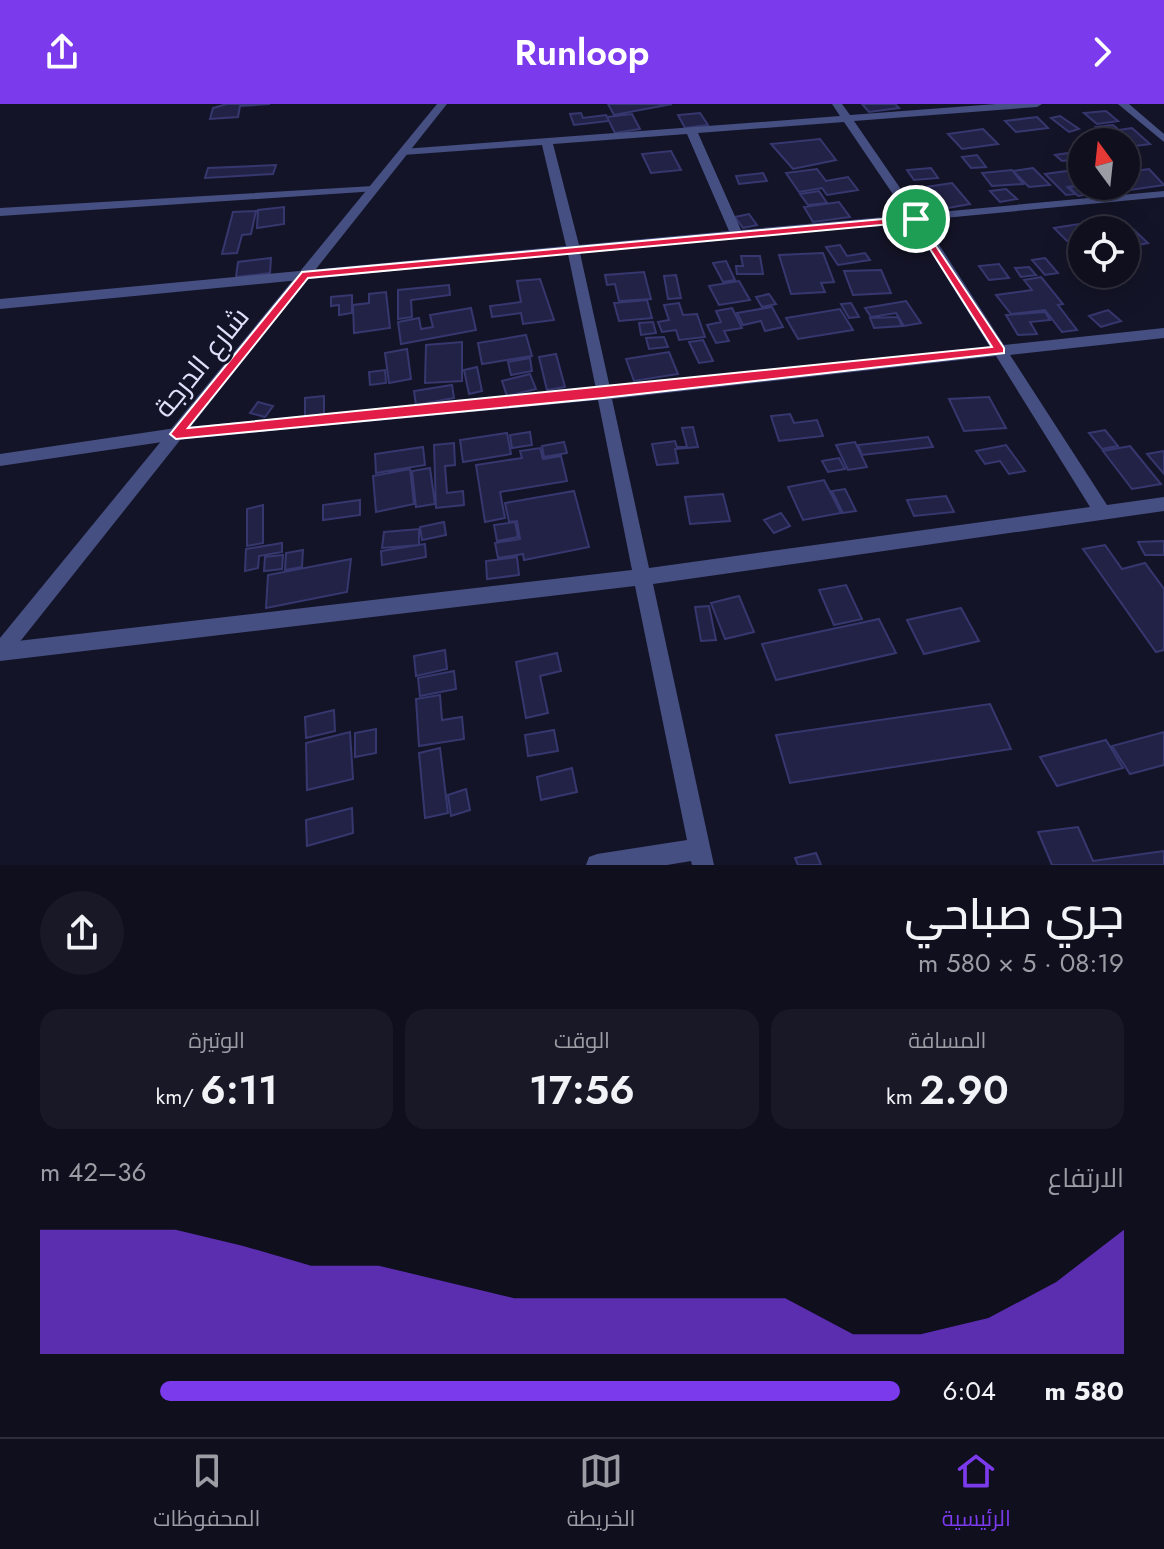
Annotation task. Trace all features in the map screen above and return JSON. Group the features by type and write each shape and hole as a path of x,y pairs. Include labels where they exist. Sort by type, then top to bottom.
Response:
{"street":[{"name":"شارع الدرجة","path":"0,652 442,104"},
{"path":"837,104 916,219 1102,512"},
{"path":"403,152 1037,104"},
{"path":"1123,104 1164,139"},
{"path":"692,132 737,236"},
{"path":"547,143 574,252 702,857 597,865"},
{"path":"0,212 373,189"},
{"path":"0,304 1164,194"},
{"path":"0,460 176,434 603,394 1164,333"},
{"path":"0,652 643,577 1164,504"}],"building":[{"path":"227,104 270,104 240,106 238,117 210,119 213,108"},
{"path":"608,104 672,104 614,115"},
{"path":"862,104 895,104 899,108 869,112"},
{"path":"1106,111 1118,121 1097,124 1084,113"},
{"path":"581,113 583,118 606,115 609,121 574,125 570,114"},
{"path":"700,113 708,125 685,128 678,115"},
{"path":"632,114 640,129 615,133 607,117"},
{"path":"1060,116 1078,128 1068,128 1068,131 1051,118"},
{"path":"1037,117 1048,128 1016,132 1005,121"},
{"path":"983,129 998,144 962,149 948,134"},
{"path":"1140,135 1150,144 1140,145"},
{"path":"820,139 836,160 793,169 771,144"},
{"path":"671,151 681,170 651,173 642,154"},
{"path":"1068,153 1068,160 1062,161 1055,155"},
{"path":"977,155 986,167 971,168 962,157"},
{"path":"276,165 273,174 205,178 208,168"},
{"path":"931,168 938,178 914,180 907,170"},
{"path":"1033,168 1050,185 1029,187 1013,171"},
{"path":"817,169 826,181 848,177 858,190 827,195 822,188 799,192 786,173"},
{"path":"1149,169 1164,185 1140,189 1140,170"},
{"path":"1012,170 1023,184 992,186 982,173"},
{"path":"1068,171 1068,195 1066,195 1045,174"},
{"path":"763,173 767,181 739,184 736,176"},
{"path":"952,183 970,204 937,210 919,188"},
{"path":"1006,189 1017,199 1000,202 990,191"},
{"path":"819,191 827,203 808,205 800,194"},
{"path":"839,202 850,217 813,222 804,207"},
{"path":"284,207 284,224 257,228 258,210"},
{"path":"256,211 251,234 242,235 237,253 222,254 233,212"},
{"path":"749,214 757,225 743,228 735,217"},
{"path":"1068,226 1068,241 1067,241 1054,228"},
{"path":"840,245 847,256 865,253 870,260 838,265 826,247"},
{"path":"823,253 834,282 821,283 825,292 791,294 779,255"},
{"path":"741,256 760,256 763,274 737,274 736,266 743,266"},
{"path":"271,258 270,273 236,277 238,262"},
{"path":"1045,258 1058,273 1045,275 1032,260"},
{"path":"726,261 735,280 723,282 713,263"},
{"path":"999,264 1009,278 989,280 979,266"},
{"path":"1029,267 1036,275 1021,277 1015,268"},
{"path":"881,270 891,293 853,295 844,271"},
{"path":"644,272 651,299 619,301 615,284 607,285 605,275"},
{"path":"676,275 681,298 668,299 664,276"},
{"path":"1041,277 1063,304 1058,305 1077,330 1062,332 1045,310 1011,314 996,295 1032,290 1024,280"},
{"path":"540,279 554,320 523,324 521,313 492,317 490,306 521,302 517,281"},
{"path":"739,281 750,300 719,305 709,286"},
{"path":"449,285 450,295 411,300 412,317 398,319 398,290"},
{"path":"386,292 390,328 354,333 353,305 369,303 369,294"},
{"path":"769,294 776,304 762,307 756,297"},
{"path":"352,295 352,313 339,315 339,305 331,306 331,297"},
{"path":"647,300 652,318 619,321 614,303"},
{"path":"906,301 921,323 904,326 896,313 871,317 865,308"},
{"path":"679,303 683,315 697,314 705,337 679,340 676,330 662,332 658,322 669,320 664,305"},
{"path":"851,303 859,317 849,318 841,304"},
{"path":"772,307 783,327 765,331 761,321 743,325 737,313"},
{"path":"471,308 476,330 401,344 398,322 419,318 421,329 433,327 430,315"},
{"path":"732,308 742,328 724,331 729,341 716,343 707,325 721,322 716,311"},
{"path":"840,309 853,330 798,339 786,318"},
{"path":"1108,310 1121,321 1101,327 1089,316"},
{"path":"1045,312 1050,320 1030,322 1037,334 1018,335 1006,315"},
{"path":"898,317 902,326 874,328 870,318"},
{"path":"653,322 656,333 641,335 639,323"},
{"path":"526,335 532,356 482,364 478,343"},
{"path":"664,337 668,347 649,349 646,338"},
{"path":"703,340 713,361 699,363 689,342"},
{"path":"462,342 462,381 425,383 426,345"},
{"path":"407,349 411,379 389,383 385,353"},
{"path":"669,352 678,374 634,381 626,359"},
{"path":"556,354 565,387 547,390 539,357"},
{"path":"530,358 532,371 511,375 508,362"},
{"path":"477,367 482,391 469,394 464,370"},
{"path":"385,370 386,383 370,385 369,372"},
{"path":"530,374 536,389 507,396 502,381"},
{"path":"452,385 454,398 416,405 414,391"},
{"path":"324,396 324,414 305,417 305,398"},
{"path":"989,397 1006,428 964,431 949,399"},
{"path":"258,402 273,406 265,417 250,413"},
{"path":"790,414 794,423 817,420 823,436 779,441 771,416"},
{"path":"693,427 698,447 675,449 678,463 657,465 652,444 675,441 677,447 687,447 682,428"},
{"path":"1105,430 1118,446 1102,449 1089,433"},
{"path":"530,432 532,445 512,448 510,435"},
{"path":"507,433 511,454 463,462 460,440"},
{"path":"928,437 933,447 862,455 858,445"},
{"path":"564,442 567,453 544,457 542,446"},
{"path":"855,442 867,467 848,470 836,445"},
{"path":"454,443 455,465 445,466 447,493 463,491 464,505 436,508 434,445"},
{"path":"1006,445 1025,471 1009,474 1000,461 985,464 976,451"},
{"path":"1130,446 1161,484 1132,489 1103,451"},
{"path":"423,447 425,465 376,473 375,454"},
{"path":"540,448 543,459 561,456 567,481 500,492 505,518 485,522 476,465 522,458 520,451"},
{"path":"1164,451 1164,474 1147,454"},
{"path":"839,458 845,469 828,472 822,461"},
{"path":"430,468 435,504 416,507 412,471"},
{"path":"410,469 414,504 376,512 373,476"},
{"path":"824,480 841,513 803,520 788,487"},
{"path":"845,489 856,511 843,513 832,491"},
{"path":"574,491 589,547 524,560 523,554 498,558 495,543 520,539 517,521 509,522 505,503"},
{"path":"723,494 730,521 690,524 685,497"},
{"path":"946,496 954,512 914,516 907,500"},
{"path":"360,500 360,515 323,520 323,505"},
{"path":"263,505 263,543 247,546 247,509"},
{"path":"781,513 790,526 774,533 764,520"},
{"path":"444,522 446,535 422,540 420,527"},
{"path":"515,522 518,537 497,541 494,525"},
{"path":"419,529 419,545 382,548 384,532"},
{"path":"1164,541 1164,555 1145,555 1138,542"},
{"path":"282,543 282,552 259,556 258,568 245,571 246,549"},
{"path":"425,544 426,557 382,565 381,551"},
{"path":"1105,545 1122,569 1145,563 1164,589 1164,650 1156,652 1083,549"},
{"path":"303,550 302,567 285,570 286,553"},
{"path":"283,555 282,569 264,571 265,557"},
{"path":"517,557 519,575 487,579 486,561"},
{"path":"351,559 347,592 266,608 268,575"},
{"path":"846,585 862,619 834,625 819,590"},
{"path":"739,596 754,632 725,639 711,603"},
{"path":"709,606 716,640 701,641 695,607"},
{"path":"961,608 979,641 924,654 907,620"},
{"path":"879,619 896,653 776,680 762,644"},
{"path":"445,650 447,669 416,676 414,656"},
{"path":"557,653 561,671 540,676 548,713 526,718 516,662"},
{"path":"454,671 456,689 420,696 418,678"},
{"path":"440,695 442,720 462,717 464,739 419,746 416,699"},
{"path":"990,704 1011,749 790,783 776,735"},
{"path":"334,710 335,731 306,738 305,717"},
{"path":"376,729 376,753 355,757 355,733"},
{"path":"554,730 558,751 528,756 525,735"},
{"path":"350,732 353,779 307,790 306,743"},
{"path":"1164,732 1164,765 1130,774 1112,746"},
{"path":"1106,740 1123,768 1057,786 1040,757"},
{"path":"440,748 448,813 425,818 419,753"},
{"path":"572,768 577,792 541,800 537,777"},
{"path":"466,789 470,810 451,816 448,795"},
{"path":"352,808 353,833 307,846 306,820"},
{"path":"1078,827 1093,861 1164,851 1164,865 1052,865 1038,832"},
{"path":"816,853 821,865 798,865 795,858"}],"route":[{"path":"916,219 1000,351 603,394 176,434 305,275 916,219"}]}
